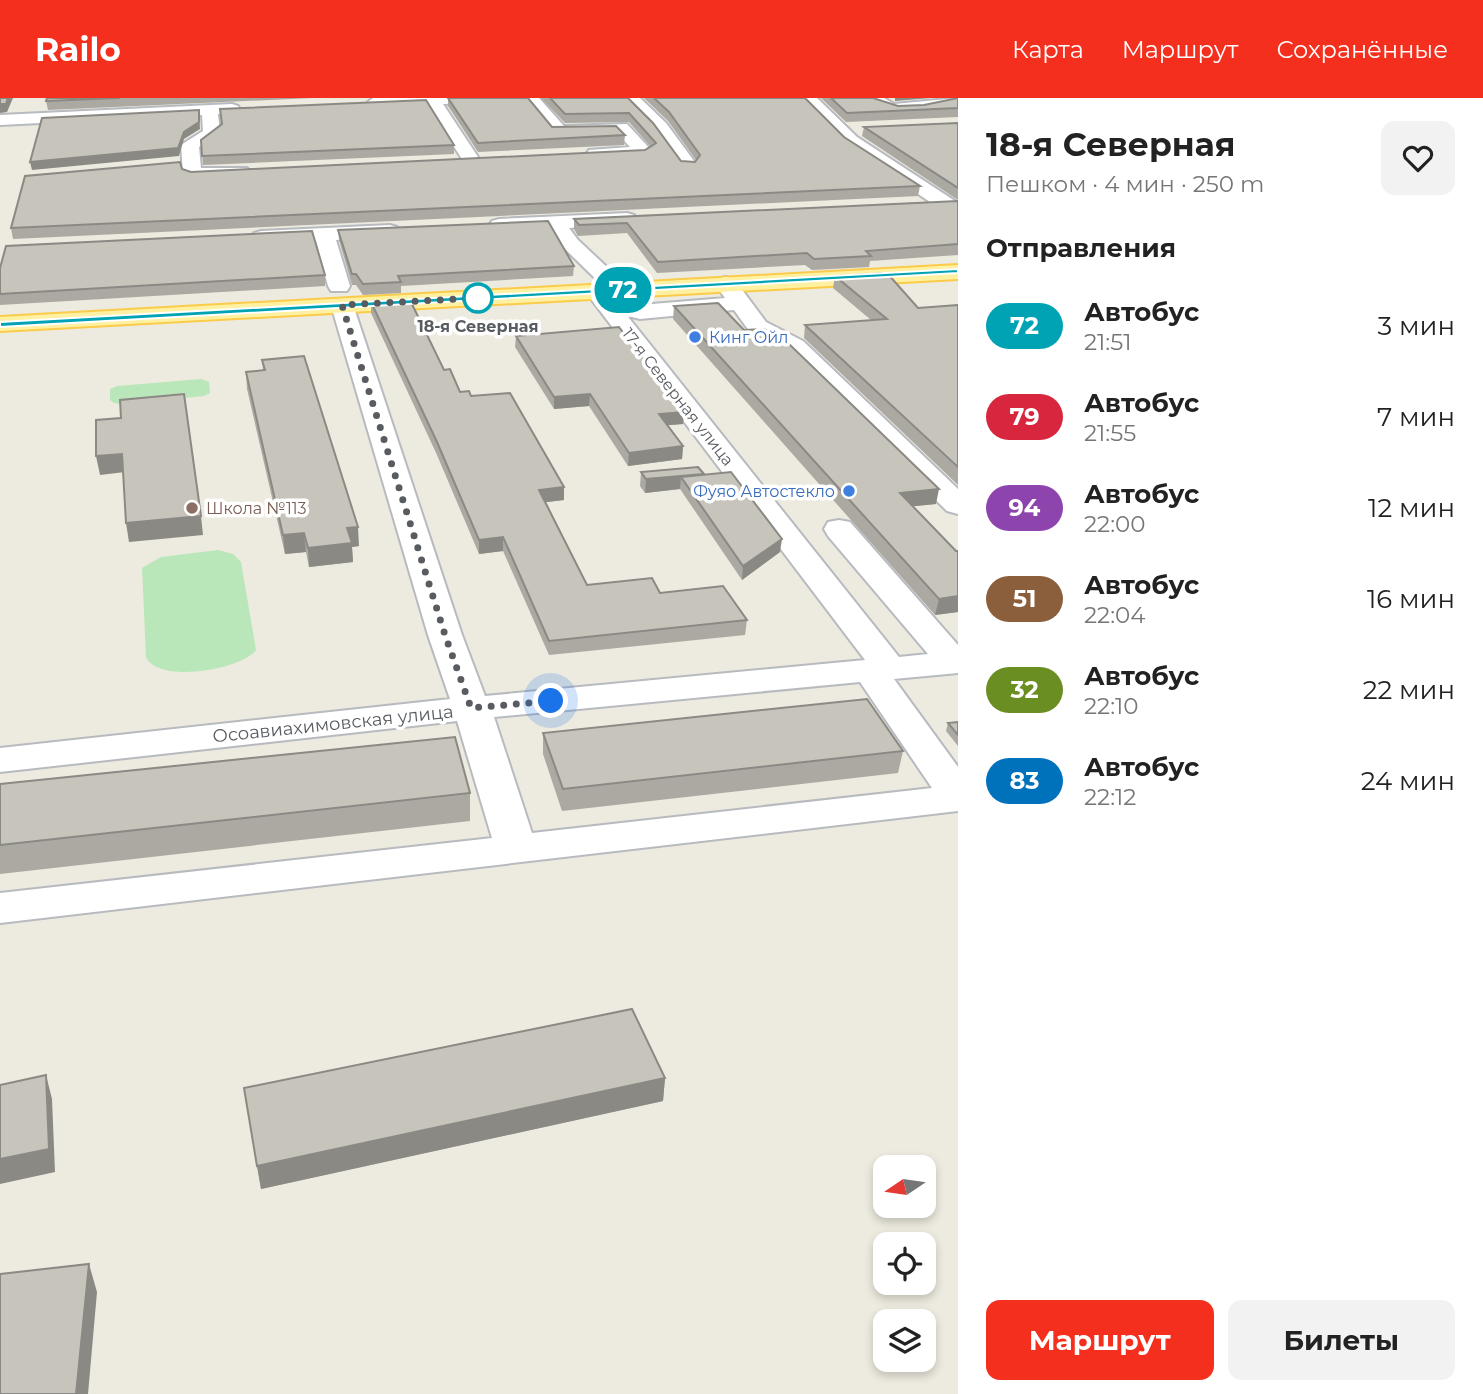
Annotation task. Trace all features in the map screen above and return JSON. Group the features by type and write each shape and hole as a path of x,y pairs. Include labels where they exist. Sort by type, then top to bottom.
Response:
{"main road":[{"path":"0,324 340,295 609,291 734,294 958,272"}],"street":[{"path":"354,103 471,98"},
{"path":"531,98 560,131 621,128 645,152 578,155"},
{"path":"631,98 660,127 688,165"},
{"path":"807,98 834,119 839,130 850,141 951,207"},
{"path":"873,98 891,109 925,106 958,98"},
{"path":"433,100 478,160 445,162"},
{"path":"0,120 249,108"},
{"path":"209,110 212,133 190,145 192,174 258,171"},
{"path":"839,130 865,129"},
{"path":"167,165 191,163"},
{"path":"917,204 951,207"},
{"path":"473,227 652,218"},
{"path":"555,222 609,291 640,312 655,330"},
{"path":"243,237 405,230"},
{"path":"324,234 340,295 441,622 485,746 516,848"},
{"name":"17-я Северная улица","path":"609,291 718,467 880,670 958,797"},
{"path":"640,312 734,294 747,316 758,327 794,346 958,505"},
{"path":"839,529 956,662"},
{"name":"Осоавиахимовская улица","path":"0,760 471,708 956,662"},
{"path":"0,908 958,797"}],"green space":[{"path":"201,379 209,382 210,393 204,396 123,404 110,400 110,389 117,386"},
{"path":"218,550 233,554 241,562 256,650 234,663 200,671 166,670 154,665 146,657 142,568 161,557"}],"building":[{"path":"0,98 8,98 6,104 0,104"},
{"path":"47,98 120,98 46,101"},
{"path":"448,98 528,98 552,127 616,126 625,135 478,143"},
{"path":"550,98 628,98 653,123 681,161 695,162 700,155 669,112 654,98 805,98 844,137 920,186 11,228 25,176 180,162 182,169 191,172 645,150 656,143 629,113 565,114"},
{"path":"831,98 873,98 898,106 924,105 958,98 958,108 847,113"},
{"path":"426,100 454,145 202,156 201,140 222,124 220,109"},
{"path":"199,110 199,122 184,132 178,148 30,162 42,118"},
{"path":"958,123 958,188 864,127"},
{"path":"958,201 958,244 866,251 871,256 814,259 807,253 658,262 627,223 579,225 574,219"},
{"path":"548,221 574,266 398,276 401,282 363,284 356,274 352,274 338,230"},
{"path":"312,231 325,275 0,294 0,268 6,246"},
{"path":"887,273 918,308 958,305 958,467 805,325 887,319 835,276"},
{"path":"410,300 444,370 450,369 460,392 469,391 471,396 510,393 564,487 539,490 587,585 652,578 660,593 723,586 747,620 549,641 503,537 479,540 437,442 371,302"},
{"path":"718,303 744,330 764,329 785,340 939,489 900,493 958,551 958,596 939,599 674,306"},
{"path":"619,327 684,412 659,414 683,446 629,453 590,394 554,397 516,336"},
{"path":"304,356 358,527 347,528 352,543 308,548 304,533 283,535 246,372 265,370 262,360"},
{"path":"184,394 201,516 126,523 122,454 96,456 96,420 121,418 120,400"},
{"path":"698,467 704,474 646,479 641,472"},
{"path":"731,472 782,539 743,566 681,477"},
{"path":"867,699 903,751 563,789 543,733"},
{"path":"958,722 958,735 948,723"},
{"path":"455,737 470,793 0,845 0,784"},
{"path":"632,1009 665,1078 257,1166 244,1088"},
{"path":"46,1075 49,1149 0,1159 0,1085"},
{"path":"89,1264 76,1394 0,1394 0,1274"}],"bus line":[{"name":"72","path":"0,324 958,272"}],"place":[{"name":"18-я Северная","path":"478,298"},
{"name":"Кинг Ойл","path":"695,337"},
{"name":"Фуяо Автостекло","path":"849,491"},
{"name":"Школа №113","path":"192,508"}],"route":[{"path":"478,298 342,305 420,557 471,708 551,701"}]}
